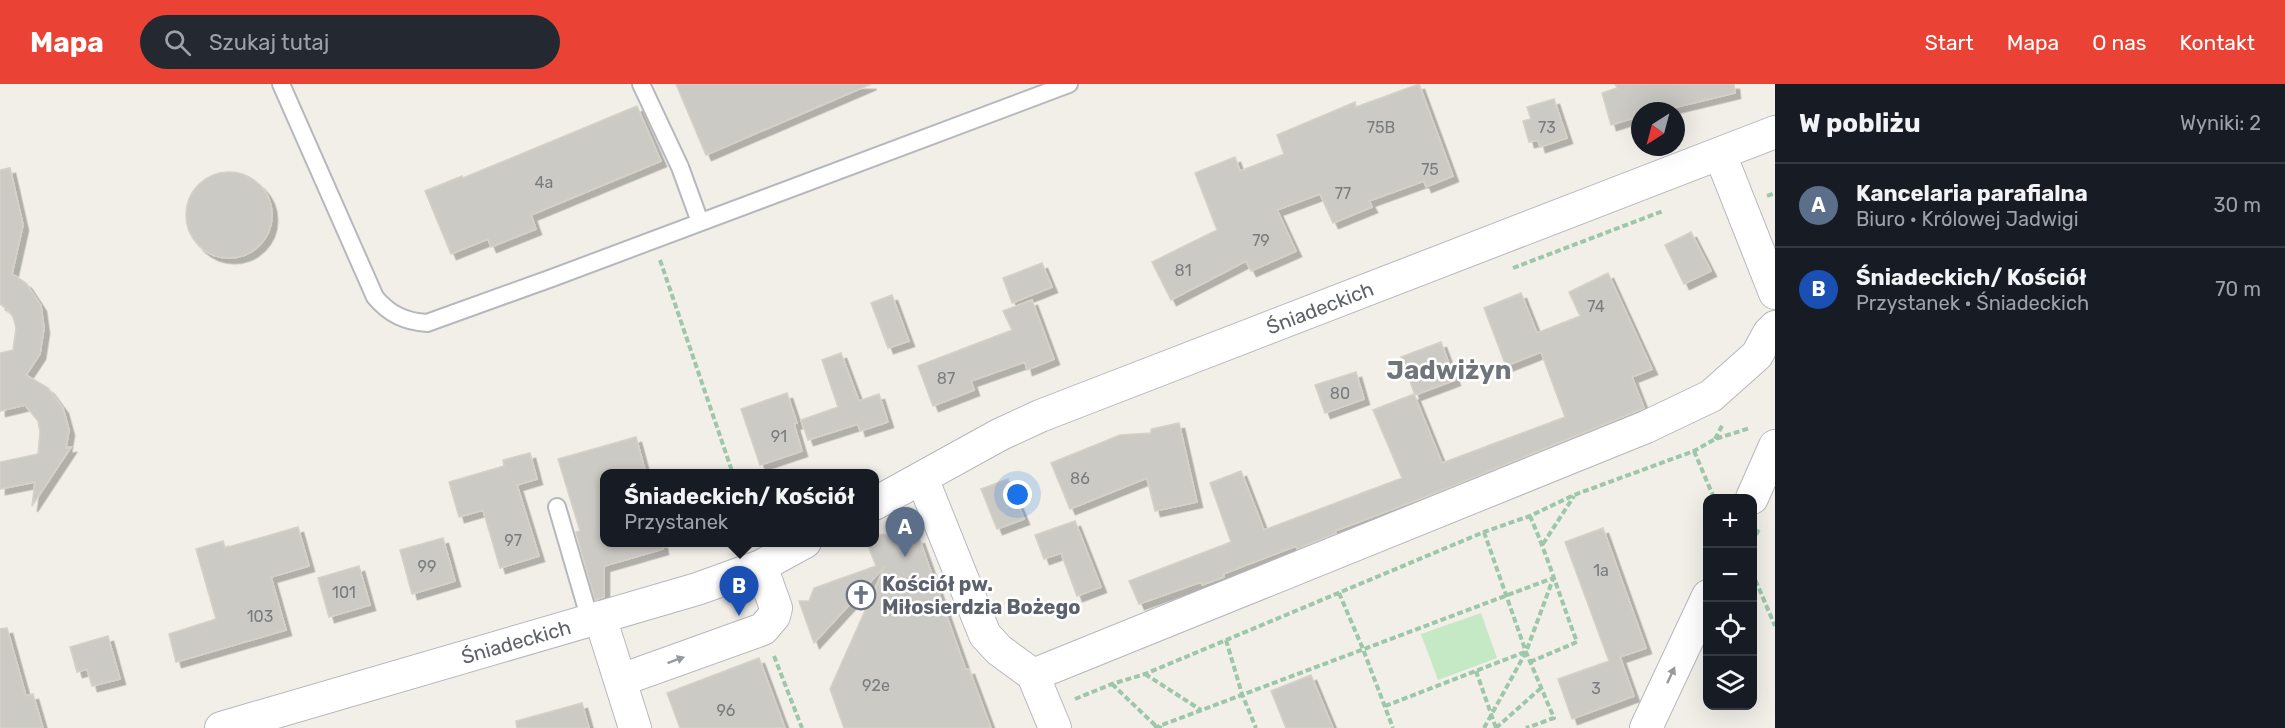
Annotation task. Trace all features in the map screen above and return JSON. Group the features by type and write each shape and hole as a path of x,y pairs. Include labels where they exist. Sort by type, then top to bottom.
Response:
{"street":[{"name":"Śniadeckich","path":"879,501 999,435 1049,412 1775,132"},
{"path":"1720,154 1775,293"},
{"path":"1033,675 1646,427 1711,396 1757,355 1769,333 1775,327"},
{"path":"1753,494 1765,436"},
{"path":"922,478 985,635 999,650 1033,675 1052,722"},
{"name":"Śniadeckich","path":"221,728 720,581 761,566 798,547"},
{"path":"621,680 764,629 774,616 776,608 761,566"},
{"path":"1646,728 1704,602"},
{"path":"595,618 621,680 636,728"}],"lane":[{"path":"281,84 370,289 381,305 397,317 427,323 1069,84"},
{"path":"641,84 680,167 700,222"},
{"path":"557,507 595,618"}],"path":[{"path":"1504,270 1522,266 1667,209"},
{"path":"653,239 731,469"},
{"path":"1052,722 1062,704 1112,684 1145,675 1484,532 1530,516 1574,495 1694,451 1715,439 1765,436"},
{"path":"1694,451 1712,494"},
{"path":"1543,544 1574,495"},
{"path":"1530,516 1543,544 1577,642 1530,662"},
{"path":"1484,532 1526,652 1554,718 1526,728"},
{"path":"1112,684 1158,728 1242,694 1553,578"},
{"path":"1485,728 1526,652 1553,578"},
{"path":"1757,584 1775,626"},
{"path":"1339,593 1394,728"},
{"path":"764,629 802,728"},
{"path":"1226,640 1242,694 1256,728"},
{"path":"1384,706 1526,652"},
{"path":"1476,671 1496,728 1541,688"},
{"path":"1145,675 1202,710"}],"green space":[{"path":"1481,613 1497,658 1438,680 1421,634"}],"building":[{"path":"676,84 871,84 706,155"},
{"path":"1419,84 1453,176 1426,187 1424,181 1369,201 1372,207 1333,223 1320,194 1277,210 1296,251 1251,271 1246,261 1171,300 1152,262 1217,230 1195,173 1235,157 1240,171 1284,154 1277,135 1355,102 1356,107"},
{"path":"1615,84 1734,84 1735,93 1685,105 1685,102 1631,102 1631,119 1611,125 1602,93 1617,88"},
{"path":"1554,99 1567,138 1540,147 1538,140 1529,142 1523,121 1531,119 1527,107"},
{"path":"637,106 661,161 531,215 536,229 491,247 488,239 451,254 425,191 462,176 463,178"},
{"path":"10,168 23,225 12,274 26,283 41,306 44,328 40,354 26,375 48,388 63,408 69,430 66,448 71,447 32,506 35,482 0,489 0,462 38,454 40,432 38,421 25,405 0,411 0,353 13,350 16,328 13,317 0,304 0,170"},
{"path":"229,172 245,176 259,185 268,199 272,215 268,231 259,245 245,254 229,258 213,254 199,245 190,231 186,215 190,199 199,185 213,176"},
{"path":"1691,232 1711,271 1684,284 1665,245"},
{"path":"1042,263 1052,287 1012,303 1003,278"},
{"path":"1608,273 1652,369 1632,377 1644,408 1335,531 1336,533 1297,549 1296,546 1223,574 1224,577 1202,585 1201,582 1139,604 1129,581 1231,542 1210,483 1241,471 1264,530 1402,478 1373,410 1414,394 1442,463 1565,417 1541,352 1506,366 1484,308 1521,293 1537,333 1580,316 1569,292"},
{"path":"892,295 909,341 888,348 871,303"},
{"path":"1032,300 1054,359 1027,370 1025,362 971,381 974,390 933,406 918,366 1012,330 1003,311"},
{"path":"1441,342 1455,380 1415,395 1401,357"},
{"path":"841,353 859,401 879,394 888,422 860,431 858,424 808,440 801,420 838,407 822,360"},
{"path":"1356,372 1364,399 1325,413 1315,385"},
{"path":"787,393 797,423 794,424 802,451 760,465 741,409"},
{"path":"1179,423 1197,502 1155,511 1147,478 1070,509 1051,463 1120,435 1151,433 1151,429"},
{"path":"636,437 645,469 600,469 600,547 663,547 663,549 604,566 604,597 595,600 576,532 580,531 558,459"},
{"path":"530,453 537,479 517,485 539,556 500,568 483,510 459,517 449,482 504,466 503,460"},
{"path":"1008,479 1024,519 997,529 981,489"},
{"path":"1075,521 1101,587 1077,596 1061,553 1044,559 1035,535"},
{"path":"298,527 309,566 271,577 286,630 176,662 169,634 216,619 196,549 223,541 225,548"},
{"path":"1603,528 1646,648 1620,657 1634,696 1572,719 1558,679 1609,661 1565,542"},
{"path":"883,534 903,543 919,538 966,670 969,669 991,728 844,728 830,689 885,566 814,643 799,601 809,601 814,588 876,566 869,547 879,547 879,535"},
{"path":"443,538 455,581 412,594 400,550"},
{"path":"359,566 370,605 329,617 318,578"},
{"path":"7,628 26,696 33,694 43,728 0,728 0,629"},
{"path":"108,636 120,679 92,686 87,669 77,672 70,647"},
{"path":"759,658 785,728 680,728 667,693"},
{"path":"1311,675 1333,728 1286,728 1271,691"},
{"path":"582,703 589,728 517,728 516,721"}],"place":[{"name":"Kancelaria parafialna","path":"905,557"},
{"name":"Kościół pw. Miłosierdzia Bożego","path":"861,595"},
{"name":"Śniadeckich/ Kościół","path":"739,616"}],"district":[{"name":"Jadwiżyn","path":"1449,370"}]}
